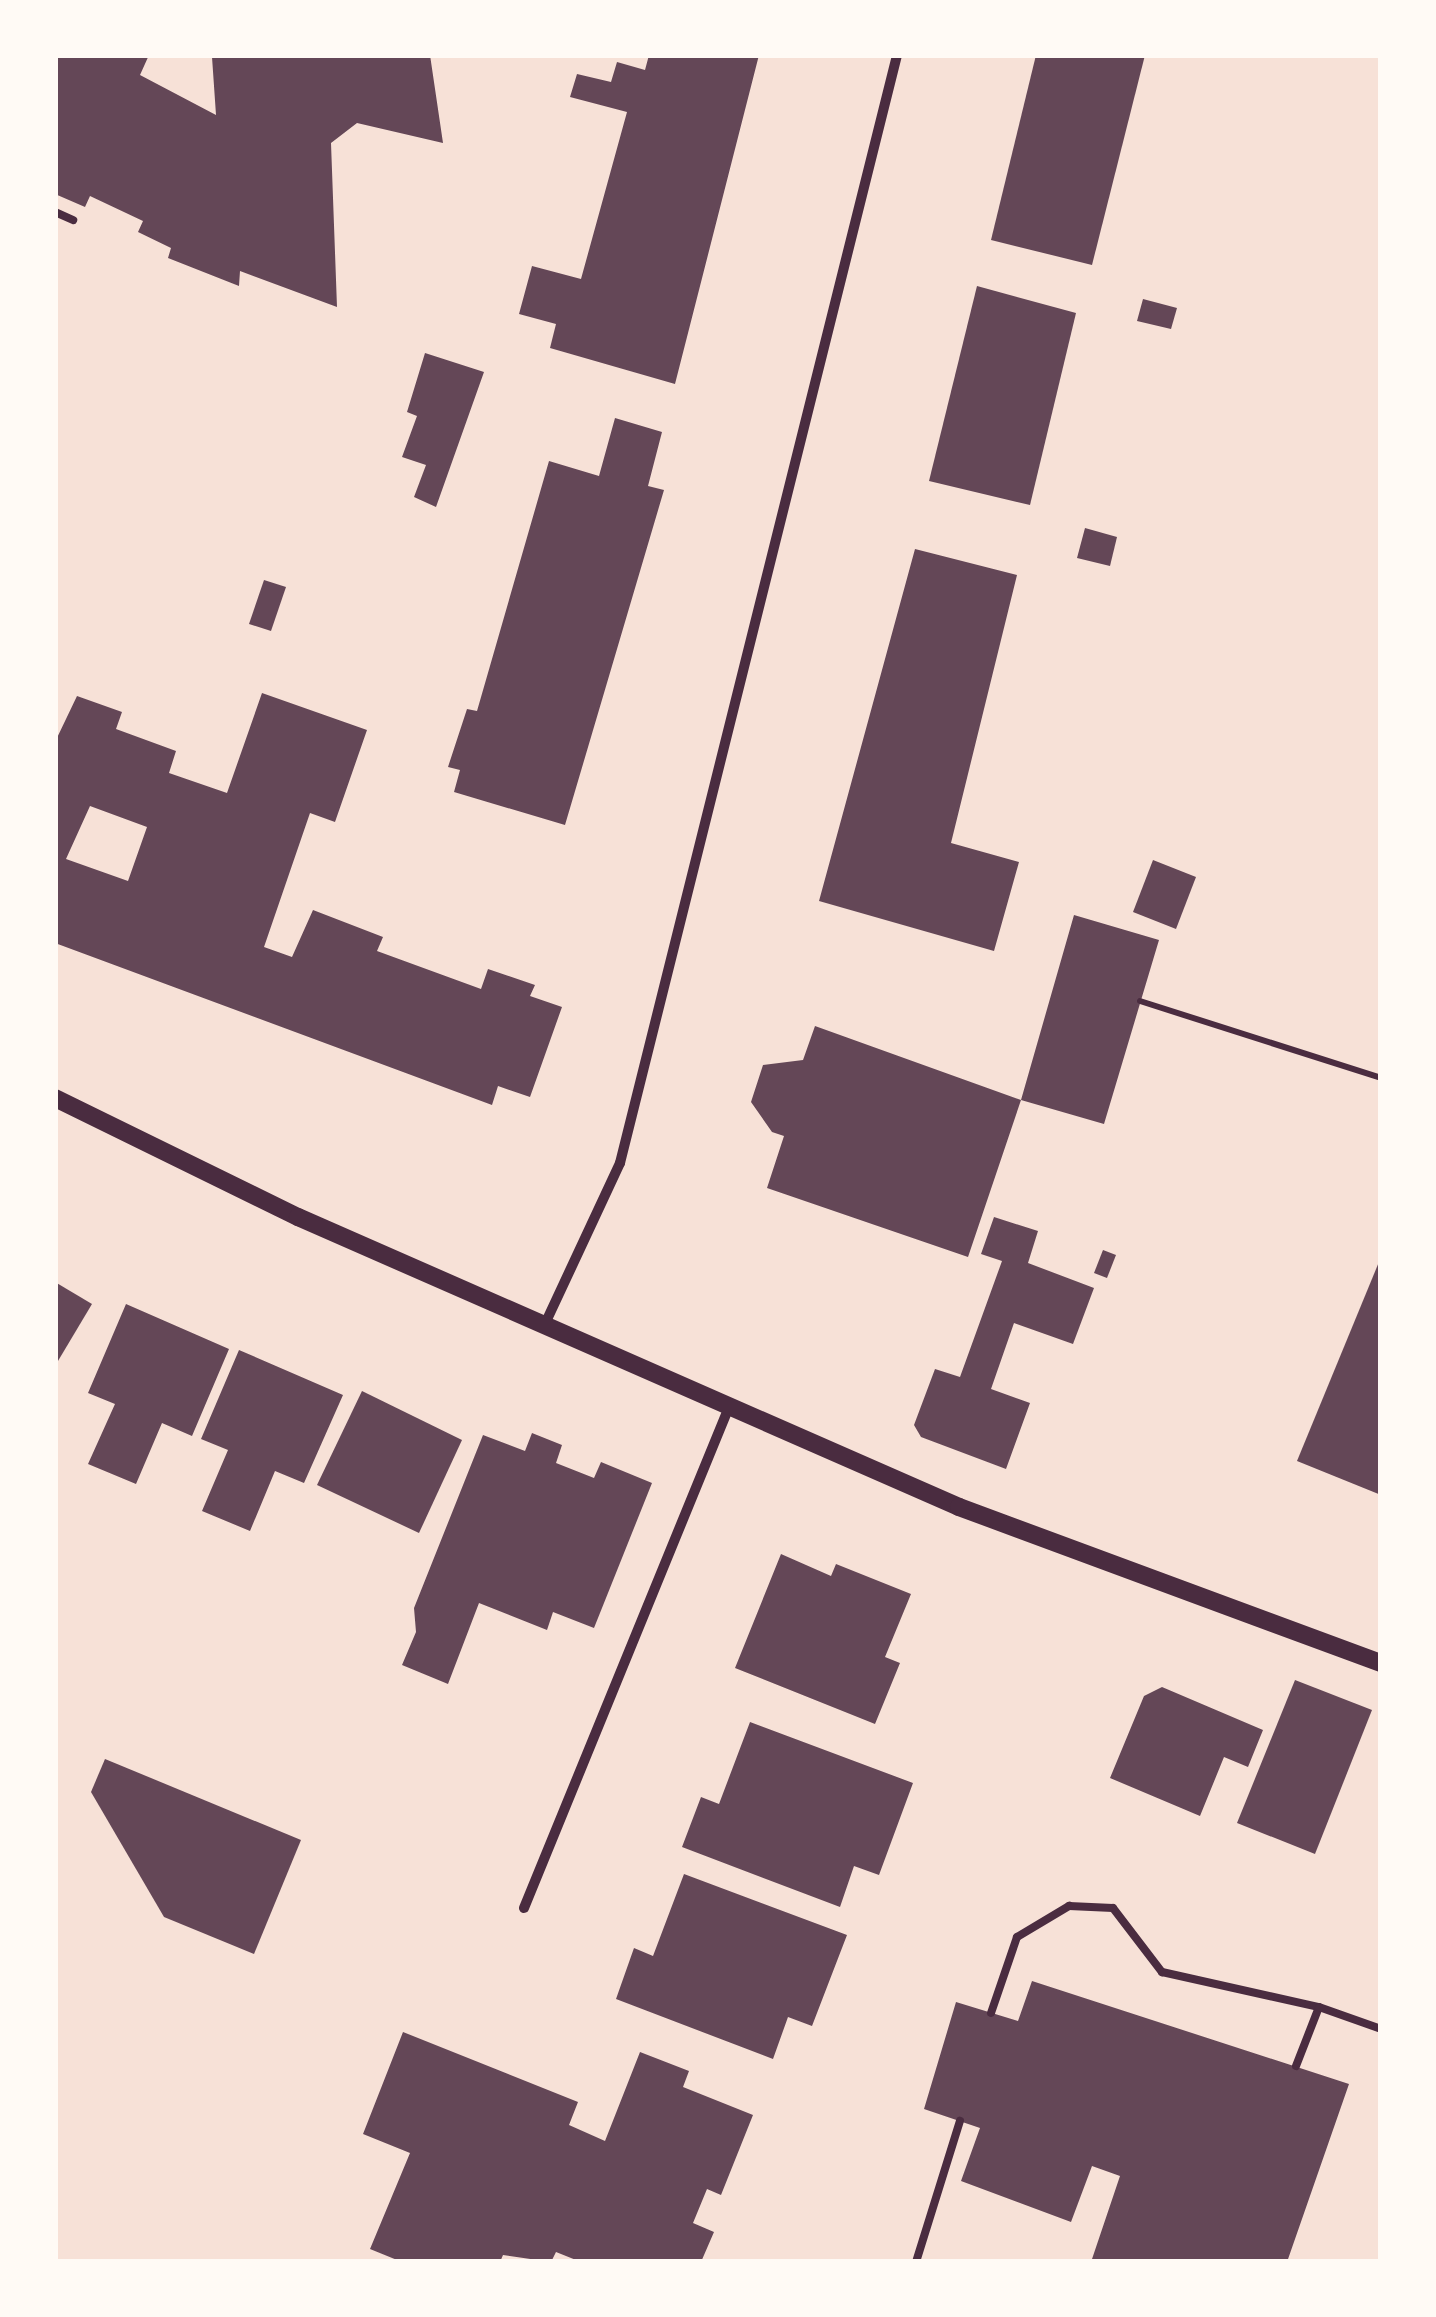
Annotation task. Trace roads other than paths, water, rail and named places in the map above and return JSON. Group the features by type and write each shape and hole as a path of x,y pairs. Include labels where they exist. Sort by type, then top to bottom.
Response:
{"street":[{"path":"544,1326 620,1163 897,55"},
{"path":"55,1098 298,1217 958,1507 1381,1663"},
{"path":"524,1908 729,1408"}],"lane":[{"path":"55,212 73,220"},
{"path":"991,2014 1017,1937 1069,1906 1113,1908 1162,1972 1319,2007 1381,2029"},
{"path":"1296,2066 1319,2007"},
{"path":"916,2262 960,2121"}]}
